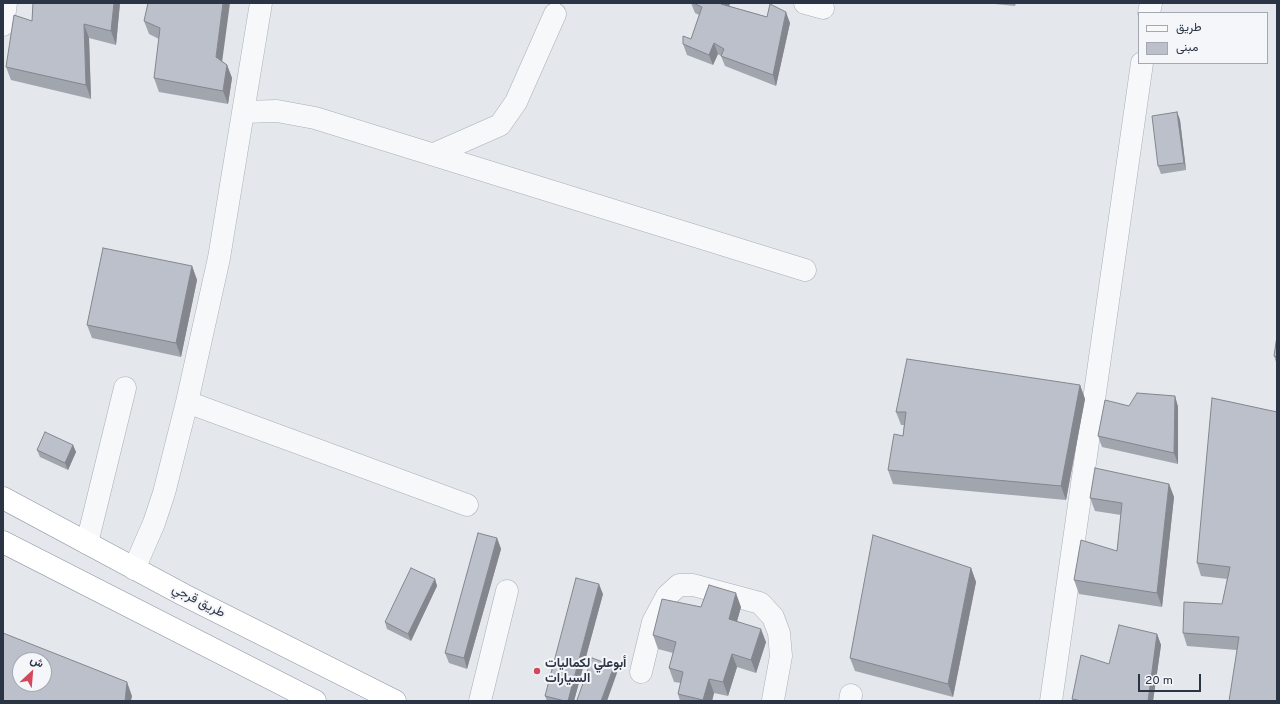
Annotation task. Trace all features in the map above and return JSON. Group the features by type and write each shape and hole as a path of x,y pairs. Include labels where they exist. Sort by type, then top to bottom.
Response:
{"highway":[{"name":"طريق قرجي","path":"3,498 134,569 395,701"},
{"path":"3,542 315,701"},
{"path":"3,555 73,577"}],"street":[{"path":"3,25 6,3"},
{"path":"134,569 154,523 164,493 187,402 219,258 261,3"},
{"path":"434,154 500,125 516,102 556,14"},
{"path":"1051,701 1142,64"},
{"path":"243,112 277,111 314,118 805,270"},
{"path":"86,543 125,388"},
{"path":"187,402 467,505"},
{"path":"641,672 653,622 667,596 680,585 693,585 760,603 773,617 779,633 781,656 773,700"},
{"path":"480,701 508,591"}],"building":[{"path":"33,3 114,3 111,31 84,24 86,85 6,67 14,15 32,21"},
{"path":"148,3 223,3 216,57 227,65 223,91 154,78 160,28 144,21"},
{"path":"693,3 721,3 767,17 770,4 786,12 773,75 721,56 724,49 714,43 709,55 683,44 683,36 691,39 702,7"},
{"path":"1177,112 1184,163 1158,166 1152,116"},
{"path":"103,248 192,266 176,343 87,325"},
{"path":"1277,336 1277,357 1274,356"},
{"path":"907,359 1080,385 1061,486 888,470 894,434 903,436 906,412 896,412"},
{"path":"1137,393 1175,396 1174,453 1098,436 1105,400 1129,406"},
{"path":"1212,398 1277,412 1277,701 1229,701 1239,637 1183,633 1184,602 1222,604 1230,567 1197,563"},
{"path":"45,432 73,445 65,463 37,450"},
{"path":"1095,468 1169,484 1157,593 1074,580 1081,540 1117,551 1122,503 1090,498"},
{"path":"478,533 497,538 464,658 445,653"},
{"path":"873,535 971,568 948,684 850,658"},
{"path":"411,568 435,579 408,634 385,622"},
{"path":"576,578 599,584 568,701 565,701 545,696"},
{"path":"709,585 736,593 729,619 761,629 751,660 732,654 723,682 709,679 703,700 678,694 683,672 669,668 676,642 653,635 662,599 701,607"},
{"path":"1119,625 1157,634 1148,701 1082,701 1072,699 1081,655 1109,664"},
{"path":"3,633 51,652 12,652 12,692 52,692 52,652 127,682 125,701 3,701"},
{"path":"592,658 614,666 601,701 579,701 577,700"}],"place":[{"name":"أبوعلي لكماليات السيارات","path":"537,671"}]}
